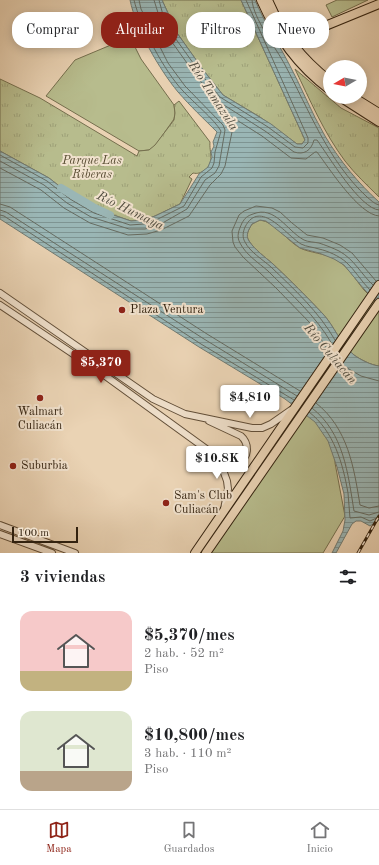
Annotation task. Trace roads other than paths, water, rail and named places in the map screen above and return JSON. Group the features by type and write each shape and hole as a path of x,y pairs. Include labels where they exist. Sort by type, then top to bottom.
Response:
{"main road":[{"path":"261,0 267,12"},
{"path":"268,0 273,12"},
{"path":"329,25 379,4"},
{"path":"290,48 294,57 306,70 323,84"},
{"path":"293,48 323,75"},
{"path":"351,104 379,122"},
{"path":"364,104 379,113"},
{"path":"195,553 379,285"},
{"path":"206,553 379,303"}],"street":[{"path":"0,294 153,399 175,410 202,418 257,428 271,424 298,403"},
{"path":"0,305 100,372 209,451 230,462 242,460 246,454 247,445 244,439 241,436 202,418"},
{"path":"209,451 223,470 227,480 228,489 224,509"},
{"path":"0,525 75,553"},
{"path":"0,534 52,553"}],"water":[{"path":"130,0 162,0 167,12 133,12"},
{"path":"241,0 255,0 263,17 263,48 280,48 325,136 350,171 379,202 379,305 344,265 319,253 300,248 266,221 260,220 252,224 247,234 249,241 254,247 286,276 323,314 349,351 373,365 379,366 379,520 370,526 361,521 356,521 352,524 336,553 332,553 343,531 345,520 344,494 328,441 315,422 285,399 199,347 0,219 0,151 49,178 72,196 96,209 131,221 144,220 180,204 199,174 208,167 212,157 211,152 214,146 213,142 217,132 171,83 149,48 178,48 178,34 186,48 188,48 223,95 271,124 297,144 302,144 305,140 255,31 255,12 246,12"}],"waterway":[{"name":"Río Humaya","path":"61,188 110,215"}],"railway":[{"path":"358,553 379,516"}],"place":[{"name":"Plaza Ventura","path":"122,310"},
{"name":"Walmart Culiacán","path":"40,398"},
{"name":"Suburbia","path":"13,466"},
{"name":"Sam's Club Culiacán","path":"166,503"}],"water label":[{"name":"Río Tamazula","path":"213,96"},
{"name":"Río Culiacán","path":"330,354"}],"park label":[{"name":"Parque Las Riberas","path":"92,168"}]}
